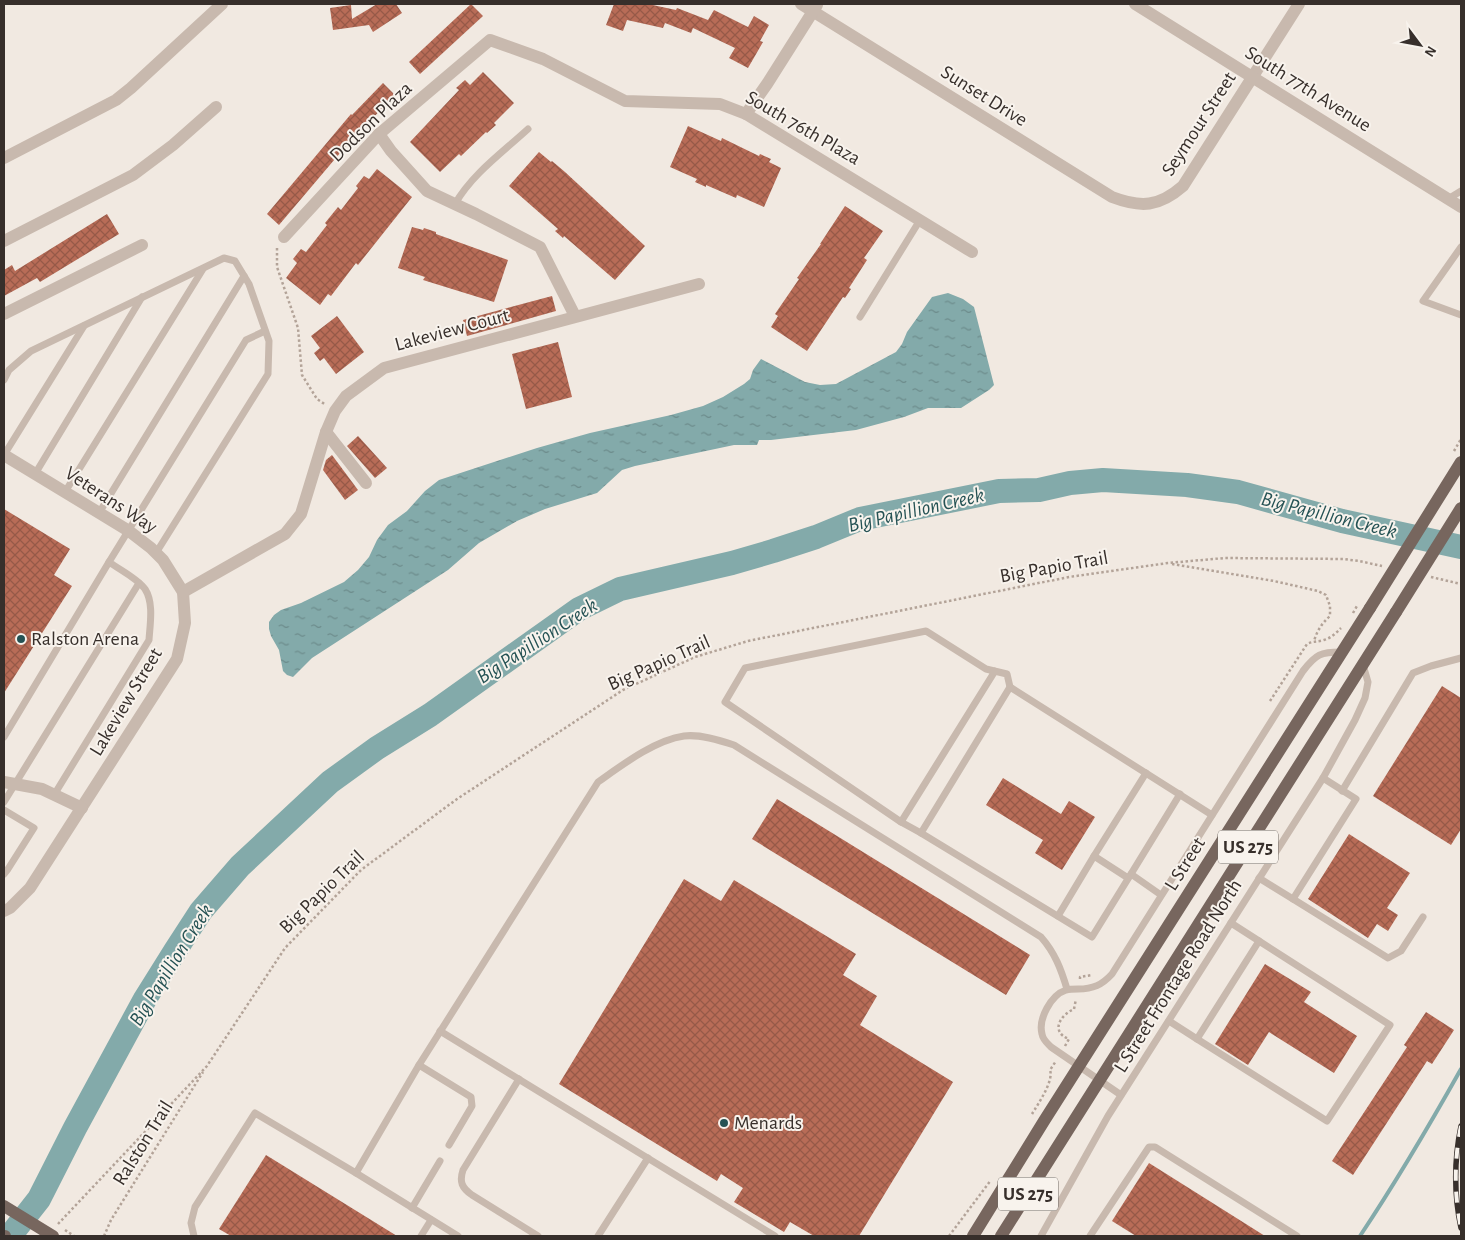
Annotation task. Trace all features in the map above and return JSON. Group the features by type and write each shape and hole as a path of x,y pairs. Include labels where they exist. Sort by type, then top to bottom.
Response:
{"main road":[{"name":"L Street","path":"973,1236 1461,462"},
{"name":"US 275","path":"1002,1236 1461,508"},
{"path":"966,1236 995,1201"},
{"path":"4,1206 54,1233"}],"street":[{"path":"4,158 116,100 222,4"},
{"name":"Sunset Drive","path":"801,4 816,7 1112,197 1127,203 1152,204"},
{"name":"South 77th Avenue","path":"1135,4 1461,207"},
{"name":"Seymour Street","path":"1152,204 1172,196 1183,186 1298,4"},
{"path":"746,114 816,7"},
{"name":"South 76th Plaza","path":"490,40 543,59 625,101 720,104 746,114 972,252"},
{"name":"Dodson Plaza","path":"284,237 379,134 490,40"},
{"path":"4,241 132,176 173,145 216,107"},
{"path":"379,134 391,151 427,190 540,247 575,316"},
{"path":"4,314 142,245"},
{"name":"Lakeview Court","path":"182,592 285,534 301,514 326,432 335,411 346,396 384,368 699,284"},
{"path":"326,432 366,483"},
{"name":"Veterans Way","path":"4,455 129,531 163,560 182,592"},
{"name":"Lakeview Street","path":"4,911 10,908 30,888 177,660 185,623 182,592"},
{"path":"9,783 42,789 82,808"}],"lane":[{"path":"455,204 463,190 472,180 528,129"},
{"path":"1448,199 1461,191"},
{"path":"860,317 920,220"},
{"path":"1461,247 1423,301 1461,315"},
{"path":"4,380 10,370 31,351 224,258 235,261 249,284 268,341 268,374 156,553"},
{"path":"64,492 204,268"},
{"path":"99,513 244,276"},
{"path":"35,474 142,297"},
{"path":"4,455 85,325"},
{"path":"4,737 246,340 265,331"},
{"path":"54,795 149,640 151,611 145,590 139,583 109,562"},
{"path":"4,802 9,783 139,583"},
{"path":"1180,794 1092,937 900,822 724,702 745,668 926,630 986,669 1006,674 1010,687 1212,814"},
{"path":"356,1173 419,1065 598,782 660,743 684,736 712,738 734,745 1041,937 1051,948 1060,966 1067,989 1093,988 1104,983 1112,974 1302,671 1318,654 1341,652"},
{"path":"1342,791 1414,673 1461,658"},
{"name":"L Street Frontage Road North","path":"1043,1235 1121,1095 1323,778 1365,698 1368,682 1363,664"},
{"path":"900,822 995,671"},
{"path":"921,833 1010,687"},
{"path":"1058,916 1146,773"},
{"path":"1293,899 1356,799 1323,778"},
{"path":"4,810 34,828 4,874"},
{"path":"1094,856 1162,895"},
{"path":"1259,878 1388,958 1401,951 1423,917"},
{"path":"1169,1021 1328,1121 1390,1025 1231,923"},
{"path":"1197,1038 1259,941"},
{"name":"L Street Frontage Road North","path":"1067,989 1056,996 1044,1014 1041,1032 1044,1040 1050,1047 1121,1095"},
{"path":"440,1032 775,1236"},
{"path":"419,1065 470,1097 472,1106 449,1145"},
{"path":"519,1079 463,1170 461,1177 465,1190 538,1236"},
{"path":"194,1236 191,1223 195,1208 254,1113 458,1236"},
{"path":"1090,1236 1149,1147 1156,1146 1297,1236"},
{"path":"598,1236 648,1158"},
{"path":"412,1208 440,1161"},
{"path":"421,1236 431,1220"}],"path":[{"path":"284,237 277,249 278,267 298,328 302,375 317,399 335,411"},
{"name":"Big Papio Trail","path":"54,1233 66,1214 207,1066 285,948 361,870 457,799 623,690 695,657 748,641 1069,577 1168,563 1226,558 1359,560 1386,566"},
{"path":"1168,563 1274,581 1326,595 1330,606 1330,616 1322,623 1314,641"},
{"path":"1430,576 1461,584"},
{"path":"1348,619 1353,613"},
{"path":"1270,701 1307,644 1314,641 1322,641 1332,636 1344,626"},
{"path":"1032,1114 1050,1079 1052,1074 1050,1070 1069,1039 1059,1032 1060,1021 1068,1012 1074,1009 1080,976 1096,974"},
{"name":"Ralston Trail","path":"104,1236 111,1220 207,1066"},
{"path":"949,1236 994,1176"}],"water":[{"path":"948,293 963,299 974,307 994,385 961,408 928,408 904,417 856,430 759,440 757,445 734,445 622,470 597,493 545,509 517,521 479,543 448,570 312,658 293,677 283,671 279,650 269,629 269,622 274,615 281,610 301,603 344,582 369,557 377,540 388,525 407,511 425,491 439,480 590,433 703,406 723,397 744,384 750,379 753,370 761,359 805,382 820,385 836,384 896,352 907,332 932,297"}],"building":[{"path":"377,4 396,4 402,13 373,32 369,25 333,30 330,8 351,5 352,19"},
{"path":"471,4 483,16 420,74 409,62"},
{"path":"614,4 648,4 676,10 677,8 708,20 714,10 748,27 754,16 769,25 760,41 763,42 748,68 729,58 735,48 693,28 691,33 665,23 663,28 627,20 623,31 606,25"},
{"path":"483,72 514,103 494,123 496,125 461,156 459,154 440,172 410,142 459,90 456,88 465,80 470,85"},
{"path":"383,83 395,95 369,122 368,120 279,225 267,214 351,114"},
{"path":"688,126 721,141 722,138 759,156 760,154 771,159 769,162 781,168 764,207 737,195 736,198 706,185 706,187 695,182 697,179 670,167"},
{"path":"539,152 565,172 645,246 615,280 564,236 563,238 555,231 558,229 509,186"},
{"path":"377,169 412,197 358,265 356,263 331,296 328,294 320,305 286,278 297,263 293,259 301,249 306,252 338,207 341,210 358,188 356,186 364,176 369,179"},
{"path":"845,206 883,231 864,258 867,260 849,288 851,289 845,298 843,297 807,351 771,327 778,316 775,314 799,279 797,278"},
{"path":"107,214 119,234 40,282 37,278 4,296 4,270 12,265 15,271"},
{"path":"412,227 436,232 436,234 508,260 494,302 423,280 425,277 398,268"},
{"path":"552,296 556,311 467,336 463,320"},
{"path":"337,316 364,352 336,374 324,358 320,361 314,353 320,348 311,336"},
{"path":"558,342 572,397 526,409 512,354"},
{"path":"358,436 387,468 375,478 347,446"},
{"path":"332,455 358,490 345,500 323,470 326,460"},
{"name":"Ralston Arena","path":"4,509 70,549 54,575 72,586 4,693"},
{"path":"1442,686 1461,698 1461,829 1451,845 1373,796"},
{"path":"1003,778 1061,814 1069,801 1095,817 1062,870 1035,853 1043,840 986,805"},
{"path":"777,799 1030,955 1006,995 752,839"},
{"path":"1349,834 1410,873 1387,908 1398,915 1388,931 1377,924 1368,938 1308,899"},
{"path":"684,879 721,901 734,880 856,954 843,975 877,996 860,1025 953,1082 859,1236 814,1236 790,1222 784,1232 734,1202 743,1188 721,1174 717,1181 559,1084"},
{"path":"1265,964 1311,992 1304,1002 1357,1036 1334,1073 1269,1032 1248,1065 1215,1044"},
{"path":"1426,1012 1454,1030 1432,1064 1427,1061 1353,1175 1332,1161 1407,1047 1404,1045"},
{"path":"266,1155 397,1236 231,1236 219,1229"},
{"path":"1149,1163 1265,1236 1136,1236 1112,1221"}],"waterway":[{"name":"Big Papillion Creek","path":"10,1236 39,1199 145,999 201,911 240,866 330,782 377,748 430,715 579,609 620,589 732,563 816,537 860,519 999,491 1039,490 1070,483 1103,480 1187,485 1238,492 1342,521 1461,547"},
{"path":"1360,1236 1412,1154 1461,1069"}],"railway":[{"path":"1461,1126 1456,1177 1457,1203 1461,1228"}],"place":[{"name":"Ralston Arena","path":"21,639"},
{"name":"Menards","path":"724,1123"}]}
